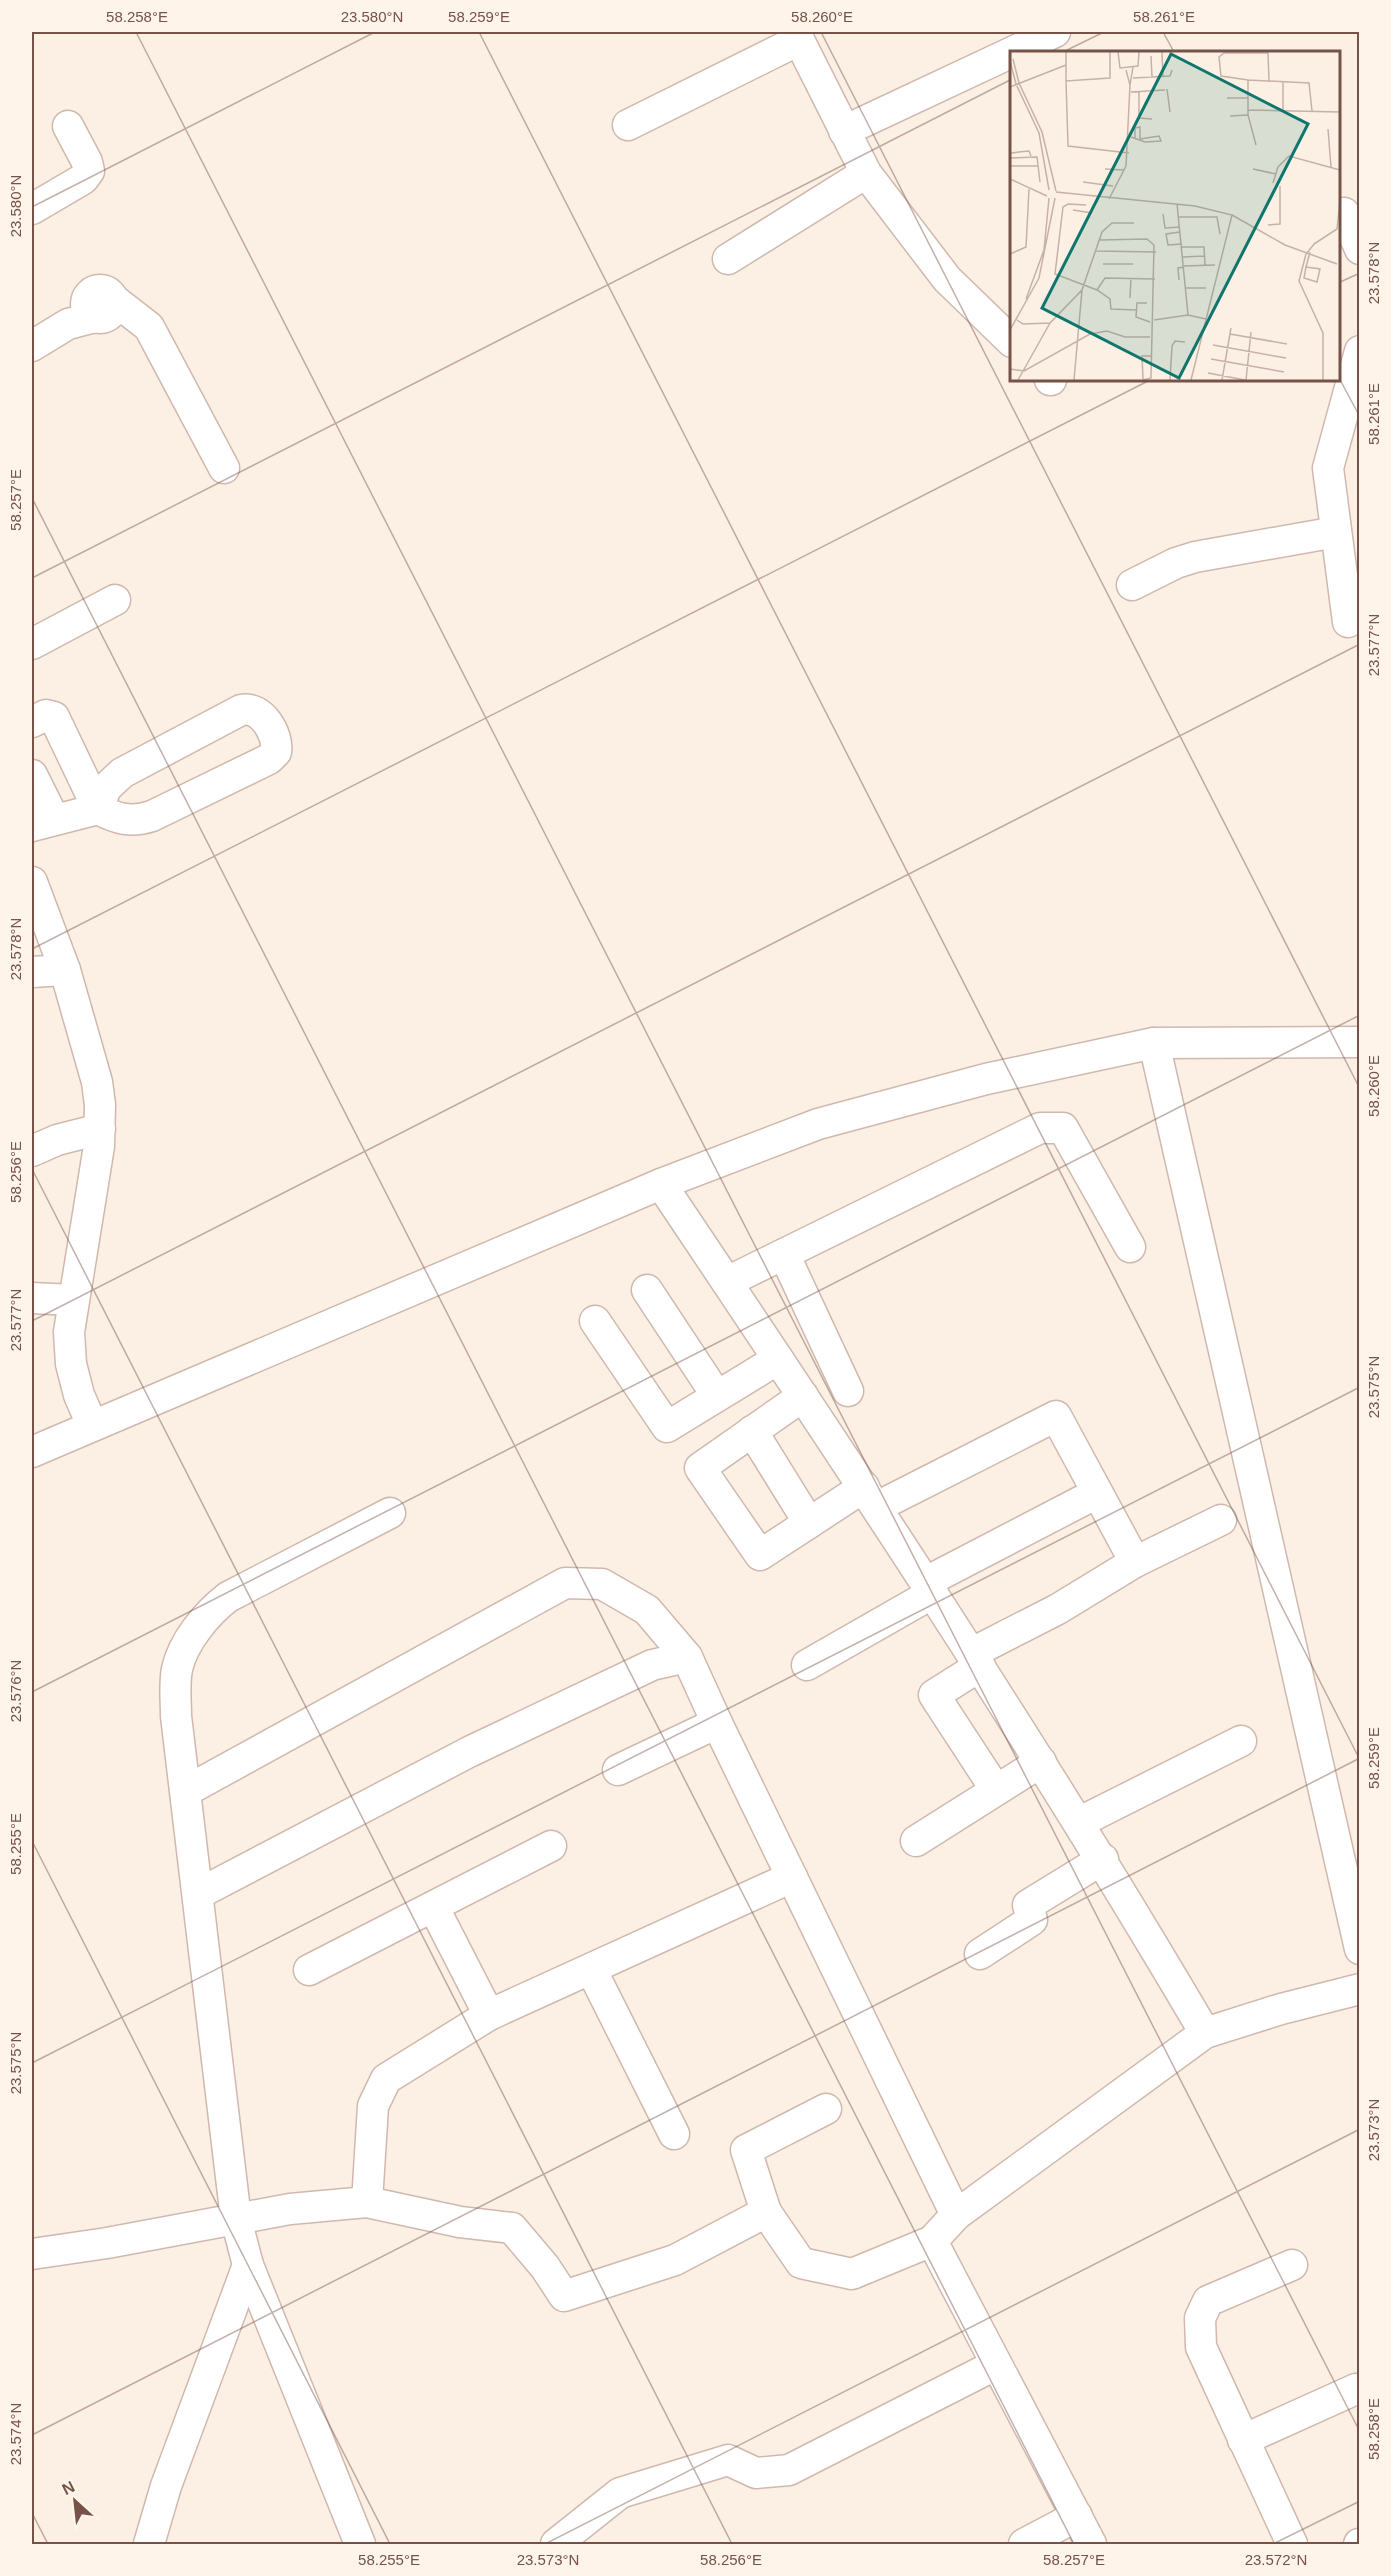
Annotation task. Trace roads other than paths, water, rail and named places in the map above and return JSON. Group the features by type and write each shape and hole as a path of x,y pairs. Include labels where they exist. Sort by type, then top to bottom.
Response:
{"lane":[{"path":"1015,51 1055,32"},
{"path":"628,125 797,36 866,173 947,279 1010,341"},
{"path":"844,131 1010,53"},
{"path":"32,209 87,176 87,162 68,126"},
{"path":"728,259 866,173"},
{"path":"1344,213 1359,249"},
{"path":"32,346 100,313 150,327 224,468"},
{"path":"1348,622 1328,468 1359,351"},
{"path":"1132,585 1176,563 1195,557 1336,532"},
{"path":"32,644 116,600"},
{"path":"32,775 43,823 98,809 125,821 139,821 269,759 276,752 276,742 258,712 253,709 240,710 122,773 106,788 98,809"},
{"path":"32,722 46,715 57,720 98,809"},
{"path":"32,882 65,970 97,1082 100,1129 69,1332 71,1364 79,1395 92,1425"},
{"path":"32,972 65,970"},
{"path":"32,1452 661,1184 818,1124 986,1079 1154,1043 1359,1042"},
{"path":"1154,1043 1359,1949"},
{"path":"727,1282 1040,1128 1063,1128 1130,1247"},
{"path":"32,1151 57,1140 100,1129"},
{"path":"661,1184 871,1497 976,1659 1103,1859 1205,2033"},
{"path":"784,1254 848,1391"},
{"path":"647,1290 717,1396"},
{"path":"32,1298 73,1300"},
{"path":"595,1321 667,1427 778,1359"},
{"path":"803,1396 700,1468 760,1555 809,1523 1056,1416 1135,1562"},
{"path":"752,1431 809,1523"},
{"path":"807,1665 929,1588 1097,1493"},
{"path":"360,2544 248,2265 236,2218 176,1716 177,1669 189,1640 215,1607 228,1597 390,1513"},
{"path":"996,1790 934,1695 976,1659 1135,1562 1221,1520"},
{"path":"186,1791 565,1583 602,1584 647,1610 687,1657 717,1724 956,2215"},
{"path":"198,1894 469,1752 652,1665 687,1657"},
{"path":"618,1770 717,1724"},
{"path":"1080,1822 1241,1741"},
{"path":"916,1841 1041,1762"},
{"path":"309,1970 552,1846"},
{"path":"980,1954 1032,1920 1028,1905 1103,1859"},
{"path":"367,2202 373,2106 386,2079 489,2015 592,1971 792,1876"},
{"path":"434,1908 489,2015"},
{"path":"592,1971 674,2134"},
{"path":"826,2109 746,2150 766,2212 801,2263 852,2274 932,2241 956,2215 1205,2033 1281,2009 1359,1989"},
{"path":"32,2254 290,2209 367,2202 460,2222 512,2228 545,2266 564,2296 675,2260 766,2212"},
{"path":"932,2241 1090,2544"},
{"path":"149,2544 166,2486 248,2265"},
{"path":"1292,2265 1208,2301 1200,2318 1201,2347 1292,2544"},
{"path":"556,2544 620,2493 728,2460 756,2473 789,2470 995,2365"},
{"path":"1243,2440 1356,2389"},
{"path":"1024,2544 1077,2516"}]}
